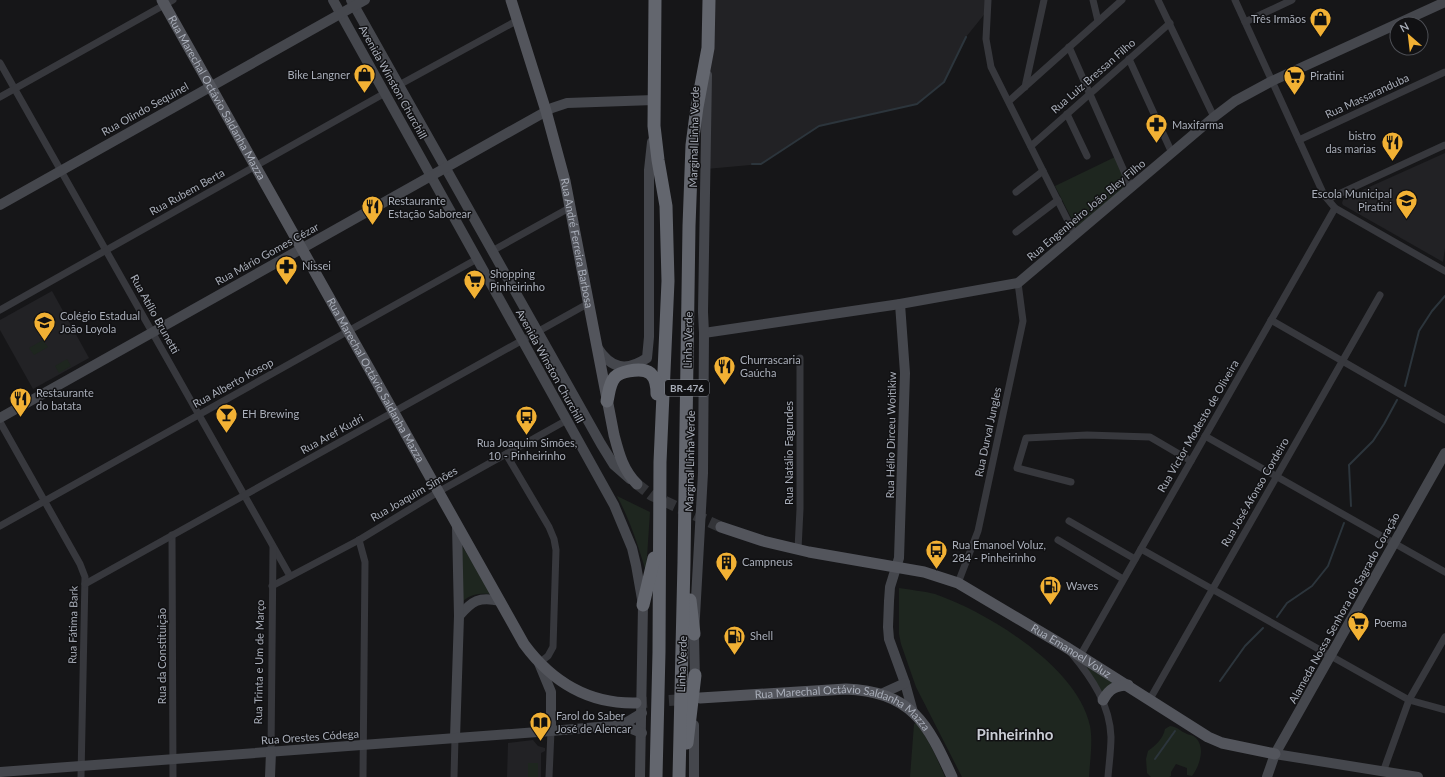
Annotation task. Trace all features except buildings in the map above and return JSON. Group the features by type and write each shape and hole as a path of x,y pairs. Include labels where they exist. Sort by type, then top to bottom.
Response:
{"highway":[{"name":"Linha Verde","path":"655,0 654,126 667,221 668,281 660,462 659,652 656,777"},
{"name":"Linha Verde","path":"679,777 689,226 692,145 697,107 708,48 709,0"},
{"path":"607,401 610,384 620,373 647,370 653,376 657,387 657,452 660,462"},
{"path":"643,605 659,538"},
{"path":"684,562 694,634"},
{"path":"684,777 695,675"}],"main road":[{"name":"Rua André Ferreira Barbosa","path":"511,0 562,167 571,207 607,401 620,458 626,471 637,484"},
{"name":"Rua Marechal Octávio Saldanha Mazza","path":"167,2 211,87 518,635 539,663 564,684 574,690 612,702 636,703"},
{"name":"Rua Emanoel Voluz","path":"721,527 763,541 809,552 897,566 924,572 958,583 1128,685 1208,738 1222,743 1275,754"},
{"path":"1103,700 1107,693 1113,688 1120,685 1128,685"},
{"name":"Rua Marechal Octávio Saldanha Mazza","path":"700,698 846,689 867,690 881,694 900,703 913,712 929,730 952,777"}],"street":[{"name":"Avenida Winston Churchill","path":"333,0 614,505 626,531 636,565 643,605"},
{"name":"Rua Olindo Sequinel","path":"0,205 341,14 352,3 365,0"},
{"path":"988,0 986,39 991,67 1075,235"},
{"path":"1025,87 1044,0"},
{"path":"1093,0 1098,21"},
{"path":"1009,102 1122,0"},
{"path":"1158,0 1214,117"},
{"path":"1235,0 1324,195 1335,208 1445,271"},
{"path":"1245,22 1292,0"},
{"path":"0,97 167,2"},
{"name":"Rua Engenheiro João Bley Filho","path":"1018,283 1214,117 1236,101 1272,81 1445,2"},
{"name":"Avenida Winston Churchill","path":"352,3 608,456 622,472 637,484"},
{"path":"399,85 518,20"},
{"name":"Rua Luiz Bressan Filho","path":"1031,146 1170,23"},
{"path":"1069,47 1131,187"},
{"name":"Marginal Linha Verde","path":"694,777 694,634 702,472 703,312 708,48"},
{"path":"1129,59 1172,153"},
{"name":"Rua Atílio Brunetti","path":"0,63 290,576"},
{"name":"Rua Massaranduba","path":"1299,140 1445,72"},
{"name":"Rua Rubem Berta","path":"0,310 385,93"},
{"name":"Rua Mário Gomes Cézar","path":"0,418 546,111 567,103 654,100"},
{"path":"1067,114 1087,156"},
{"path":"597,347 604,357 613,364 625,367 637,365 647,358 649,332 649,170 654,126"},
{"path":"1328,199 1445,145"},
{"path":"1016,192 1043,171"},
{"path":"1016,232 1058,200"},
{"path":"492,251 571,207"},
{"name":"Rua Victor Modesto de Oliveira","path":"1080,656 1335,208"},
{"name":"Rua Alberto Kosop","path":"0,526 477,259"},
{"path":"704,333 900,304 1018,283"},
{"name":"Rua Durval Jungles","path":"958,583 978,531 1023,321 1018,283"},
{"name":"Rua José Afonso Cordeiro","path":"1150,699 1380,295"},
{"name":"Rua Aref Kudri","path":"85,584 589,303"},
{"name":"Rua Hélio Dirceu Woitikiw","path":"900,304 905,373 899,558 890,587 888,601 888,627 889,639 905,683 913,712"},
{"path":"1271,320 1445,420"},
{"name":"Rua Natálio Fagundes","path":"798,549 800,509 800,358"},
{"name":"Rua Joaquim Simões","path":"272,586 359,540 438,492 566,420"},
{"name":"Rua Fátima Bark","path":"0,422 80,564 84,577 81,772"},
{"path":"1071,482 1017,468 1026,438 1087,434 1150,437 1191,461"},
{"path":"1205,436 1445,572"},
{"name":"Alameda Nossa Senhora do Sagrado Coração","path":"1267,777 1275,754 1445,453"},
{"path":"506,454 549,527 554,539 556,550 553,647 548,656 539,663 551,692 549,777"},
{"path":"1069,521 1135,559"},
{"path":"454,777 458,616 457,526"},
{"name":"Rua da Constituição","path":"172,535 173,777"},
{"path":"359,540 365,562 363,777"},
{"path":"1058,540 1123,579"},
{"name":"Rua Trinta e Um de Março","path":"270,777 272,586 274,547"},
{"path":"1141,549 1409,700 1445,710"},
{"path":"458,616 468,605 477,600 490,599 500,601"},
{"path":"640,777 642,733 643,605"},
{"path":"1382,774 1409,700 1445,637"},
{"path":"1066,647 1092,680 1103,700 1110,723 1111,737 1108,777"},
{"path":"881,694 905,683"},
{"path":"551,692 564,684"},
{"name":"Rua Orestes Códega","path":"0,772 81,772 173,760 622,725 642,713"},
{"name":"Rua Orestes Códega","path":"622,725 642,733"},
{"name":"Rua Emanoel Voluz","path":"1275,754 1382,774 1418,777"}],"shaded area":[{"path":"709,0 988,0 987,11 966,37 944,82 917,104 819,126 761,164 706,169"},
{"name":"Escola Municipal Piratini","path":"1445,153 1445,248 1443,262 1343,205 1342,203 1347,197"},
{"path":"1115,157 1129,186 1076,227 1055,186"},
{"name":"Colégio Estadual João Loyola","path":"52,291 89,358 33,389 0,330 0,320"},
{"path":"43,340 48,347 34,355 29,348"},
{"path":"67,359 71,366 59,373 55,366"},
{"path":"617,496 650,512 646,572 626,514"},
{"path":"462,546 492,594 476,594 463,601"},
{"path":"899,588 935,594 956,602 1004,628 1028,645 1049,663 1068,683 1082,704 1090,726 1091,745 1089,777 962,777 916,687 901,644 899,634"},
{"path":"1083,664 1121,683 1103,695"},
{"path":"916,723 936,756 945,777 910,777 914,724"},
{"path":"1170,726 1194,736 1199,742 1201,752 1199,763 1192,776 1187,775 1187,768 1176,764 1171,772 1171,776 1169,777 1151,777 1147,773 1146,759 1148,751 1159,742 1165,729"},
{"path":"533,740 538,746 545,748 545,751 541,753 541,777 507,777 508,743"},
{"path":"528,763 538,763 538,777 528,777"}],"waterway":[{"path":"752,164 761,164 819,126 917,104 944,82 966,37"},
{"path":"1405,386 1419,331 1432,311 1445,296"},
{"path":"1351,506 1349,465 1373,441 1397,400"},
{"path":"1277,617 1287,603 1312,586 1328,566 1344,523"},
{"path":"1220,681 1245,646 1263,628"},
{"path":"1155,759 1175,731"}],"tunnel":[{"path":"637,484 651,495 721,527"},
{"path":"636,703 689,699"}],"place":[{"name":"Três Irmãos","path":"1321,38"},
{"name":"Bike Langner","path":"365,94"},
{"name":"Piratini","path":"1294,96"},
{"name":"Maxifarma","path":"1157,144"},
{"name":"bistro das marias","path":"1392,162"},
{"name":"Escola Municipal Piratini","path":"1407,220"},
{"name":"Restaurante Estação Saborear","path":"372,226"},
{"name":"Nissei","path":"287,286"},
{"name":"Shopping Pinheirinho","path":"475,300"},
{"name":"Colégio Estadual João Loyola","path":"44,342"},
{"name":"Churrascaria Gaúcha","path":"724,386"},
{"name":"Restaurante do batata","path":"21,418"},
{"name":"EH Brewing","path":"226,434"},
{"name":"Rua Joaquim Simões, 10 - Pinheirinho","path":"527,436"},
{"name":"Rua Emanoel Voluz, 284 - Pinheirinho","path":"937,570"},
{"name":"Campneus","path":"727,582"},
{"name":"Waves","path":"1050,606"},
{"name":"Poema","path":"1359,642"},
{"name":"Shell","path":"734,656"},
{"name":"Farol do Saber José de Alencar","path":"541,742"}],"district":[{"name":"Pinheirinho","path":"1015,735"}]}
